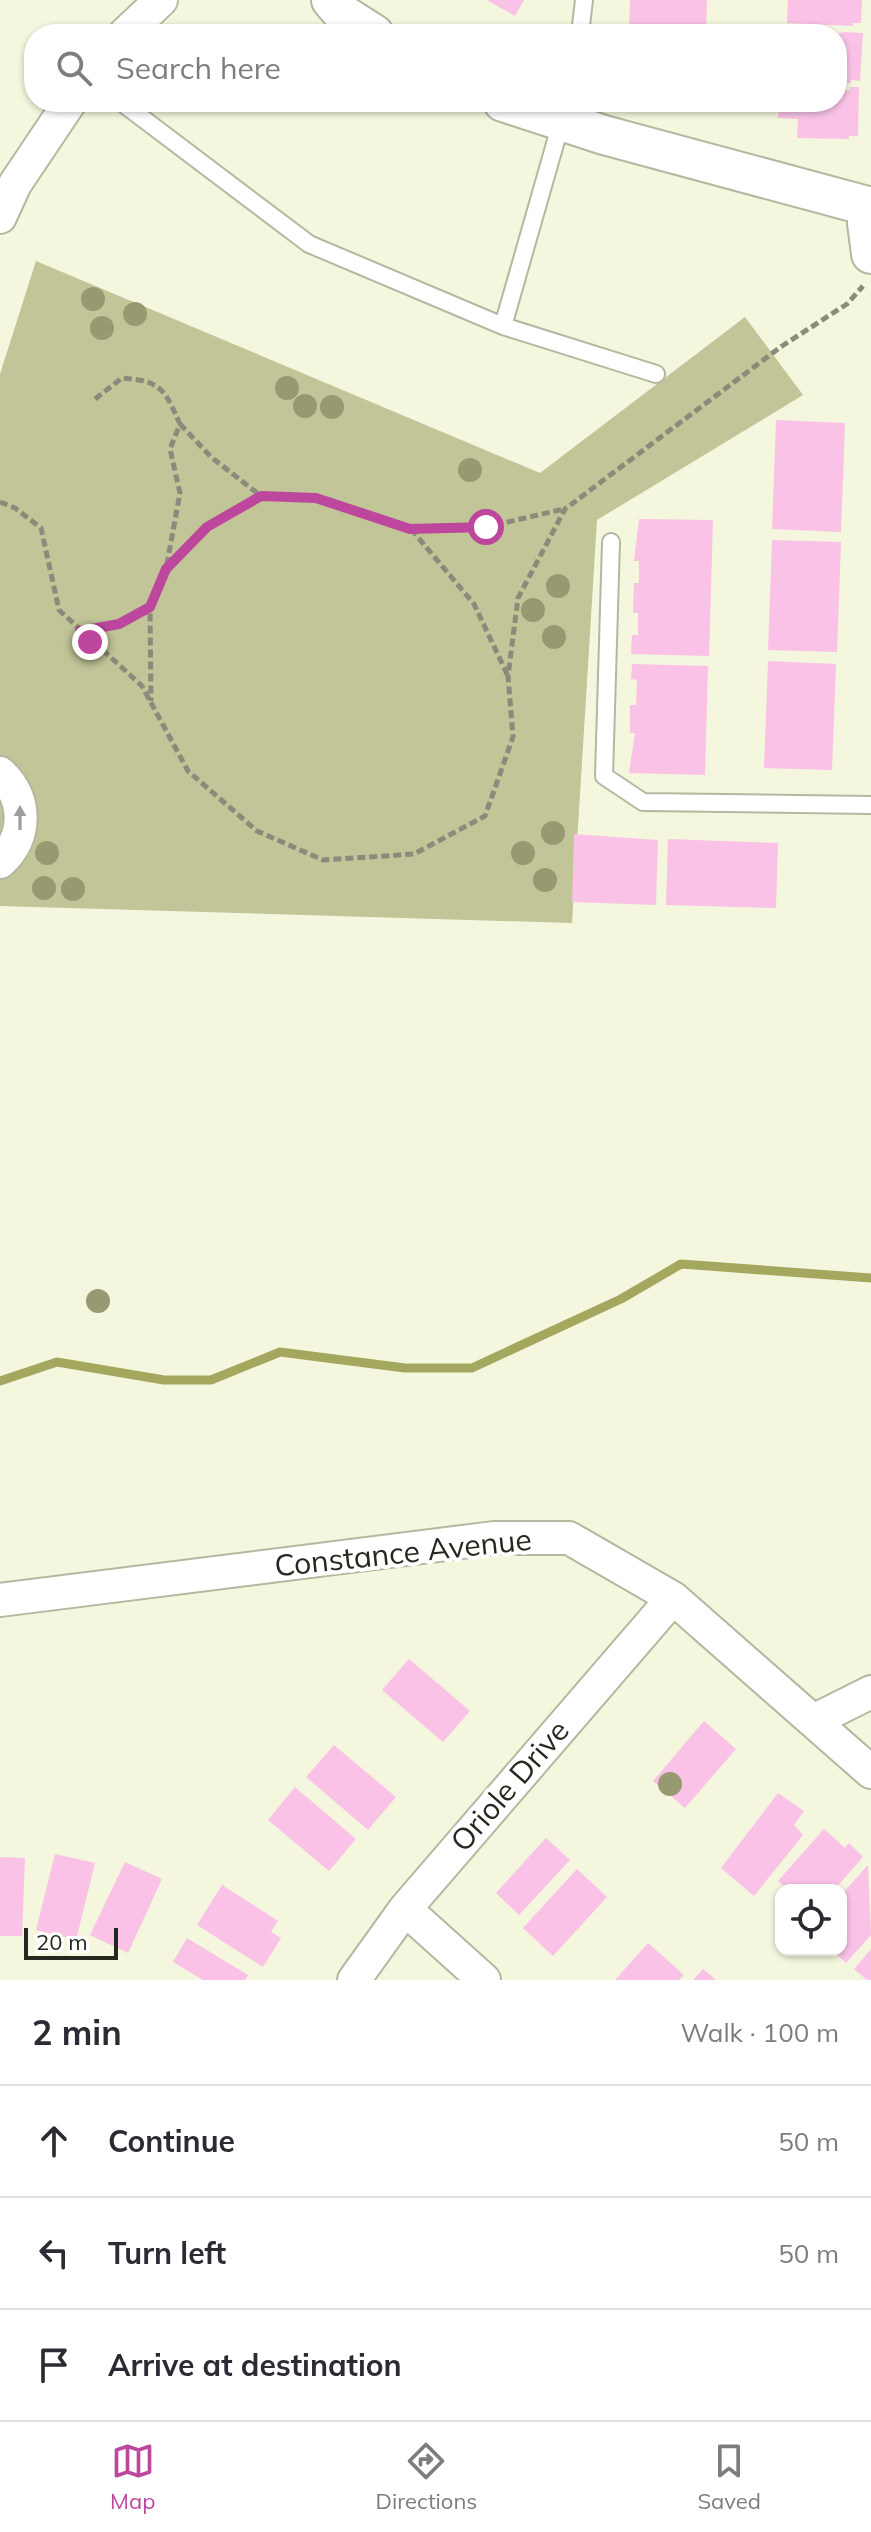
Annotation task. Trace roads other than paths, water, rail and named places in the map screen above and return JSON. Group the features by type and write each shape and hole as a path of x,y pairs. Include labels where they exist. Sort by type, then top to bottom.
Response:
{"street":[{"path":"136,24 161,0"},
{"path":"331,0 344,15 358,24"},
{"path":"0,217 15,184 63,112"},
{"path":"564,112 871,207 867,223 871,254"},
{"path":"0,773 18,798 22,817 19,837 0,862"},
{"name":"Constance Avenue","path":"0,1600 494,1538 569,1538 673,1598 871,1772"},
{"name":"Oriole Drive","path":"354,1980 405,1909 673,1598"},
{"path":"813,1721 871,1692"},
{"path":"405,1909 484,1980"}],"lane":[{"path":"581,24 584,0"},
{"path":"134,112 309,244 503,326 656,374"},
{"path":"503,326 564,112"},
{"path":"611,542 604,776 643,802 871,805"}],"waterway":[{"path":"0,1381 57,1362 164,1380 211,1380 280,1352 405,1368 472,1368 621,1299 681,1264 871,1278"}]}
